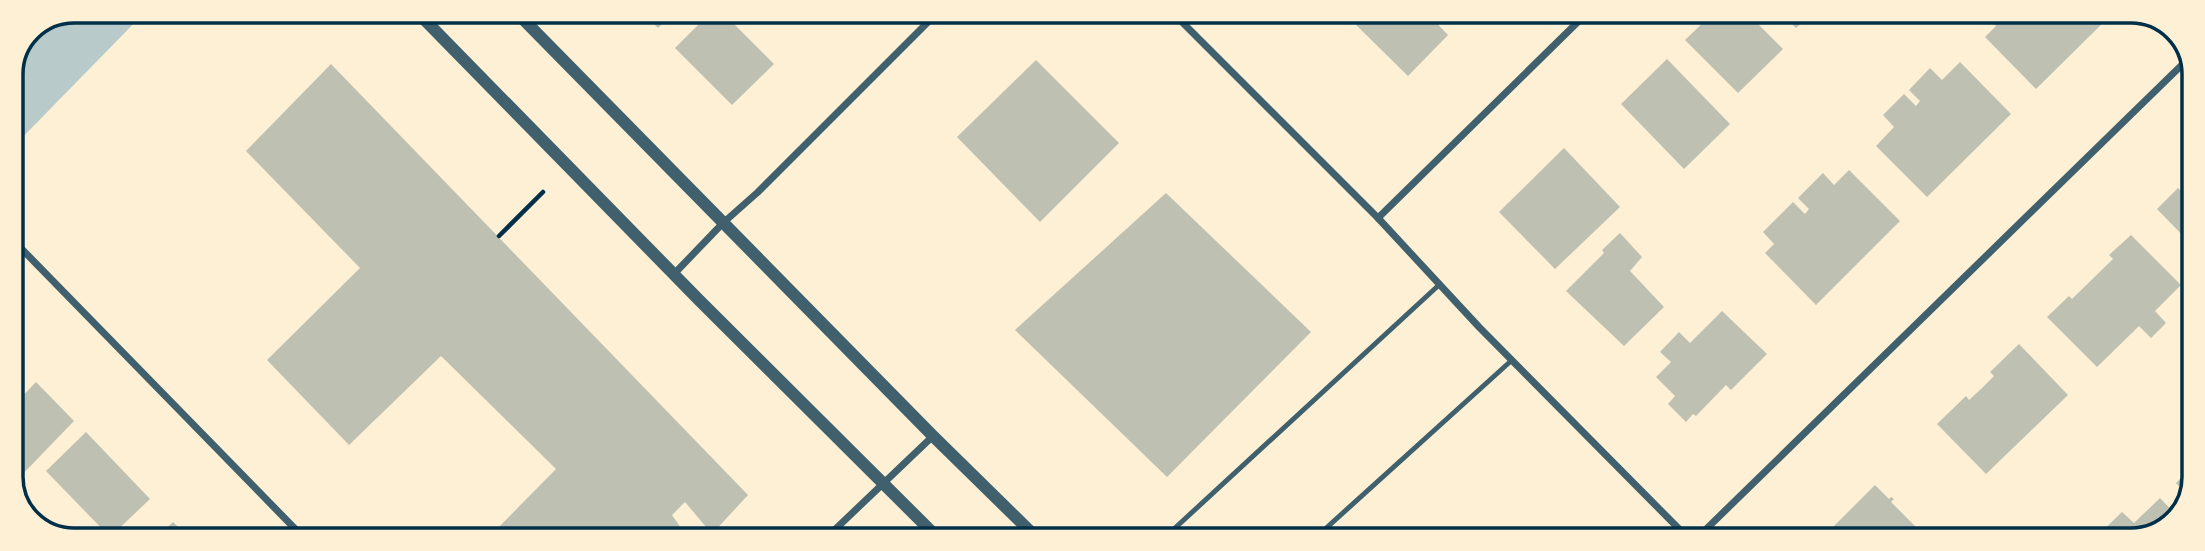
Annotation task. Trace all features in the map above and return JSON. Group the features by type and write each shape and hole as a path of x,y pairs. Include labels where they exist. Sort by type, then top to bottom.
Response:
{"street":[{"path":"428,23 928,528"},
{"path":"526,23 1027,528"},
{"path":"674,274 927,23"},
{"path":"1183,23 1378,218 1512,360 1680,528"},
{"path":"1378,218 1576,23"},
{"path":"1704,528 2181,65"},
{"path":"23,250 294,528"},
{"path":"836,528 933,436"}],"lane":[{"path":"1175,528 1441,284"},
{"path":"1326,528 1512,360"}],"path":[{"path":"499,236 543,192"}],"shaded area":[{"path":"134,23 23,137 23,73 31,45 45,31 63,24"}],"building":[{"path":"700,23 735,23 774,64 732,105 675,48"},
{"path":"1354,23 1436,23 1448,35 1408,76"},
{"path":"1703,23 1757,23 1783,49 1738,93 1685,40"},
{"path":"1993,23 2103,23 2036,89 1985,37 1996,26"},
{"path":"1667,59 1730,124 1684,169 1621,104"},
{"path":"1036,60 1119,143 1040,222 957,137"},
{"path":"1960,62 2011,114 1927,197 1876,146 1894,127 1883,115 1904,94 1916,106 1920,101 1909,90 1930,68 1942,80"},
{"path":"331,64 748,495 718,528 707,528 685,502 672,515 681,528 498,528 556,469 441,356 349,445 267,360 360,268 246,151"},
{"path":"1564,148 1620,207 1555,269 1499,212"},
{"path":"1849,170 1900,221 1816,305 1765,253 1774,244 1763,232 1793,202 1805,214 1809,209 1798,198 1823,173 1834,185"},
{"path":"2178,188 2181,191 2182,235 2157,209"},
{"path":"1166,193 1311,332 1167,477 1015,330"},
{"path":"1620,233 1642,257 1630,271 1664,307 1624,346 1566,291"},
{"path":"2131,235 2181,285 2155,311 2166,323 2151,338 2139,326 2097,367 2047,317 2069,296 2072,299 2113,259 2109,255"},
{"path":"1722,311 1767,354 1731,390 1726,385 1696,416 1693,414 1686,422 1668,404 1675,396 1656,377 1671,362 1660,352 1679,332 1690,343"},
{"path":"2019,344 2068,395 1986,474 1937,424 1966,396 1969,400 1982,388 1994,376 1990,372"},
{"path":"36,382 74,421 23,474 23,396"},
{"path":"86,432 150,499 119,528 101,528 46,471"},
{"path":"2182,477 2181,488 2176,483"},
{"path":"1875,485 1889,499 1894,499 1891,502 1917,528 1832,528"},
{"path":"2160,498 2171,509 2160,520 2142,527 2105,528 2122,512 2134,523"},
{"path":"173,522 179,528 167,528"}]}
